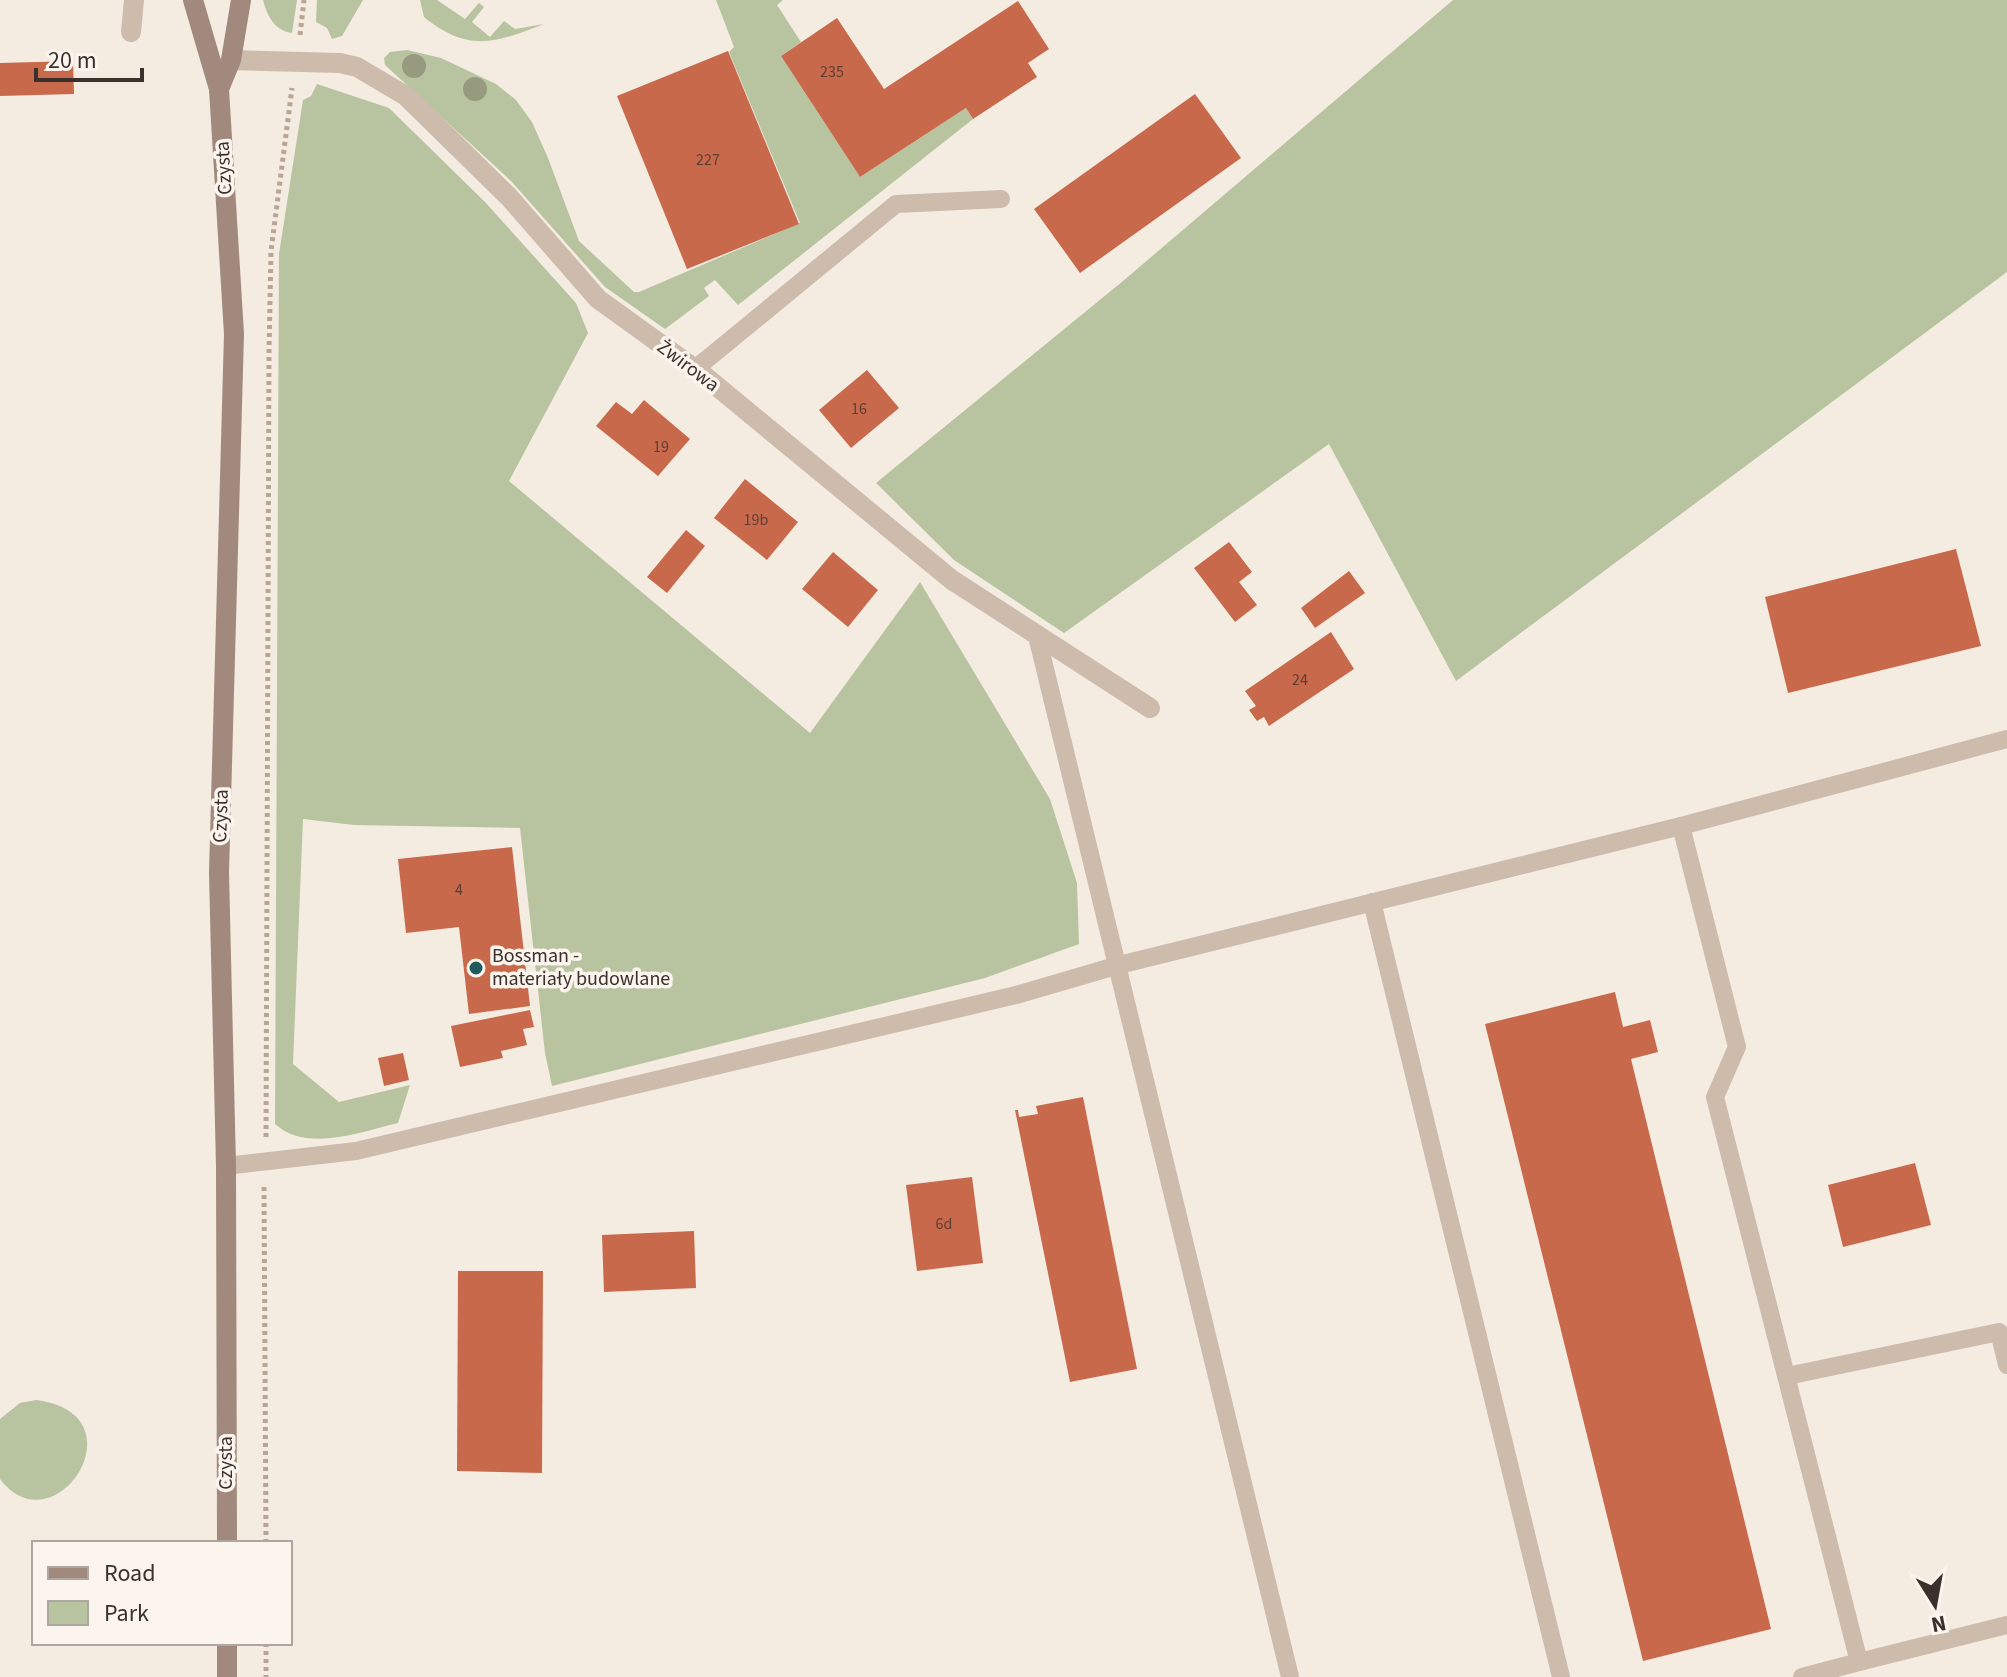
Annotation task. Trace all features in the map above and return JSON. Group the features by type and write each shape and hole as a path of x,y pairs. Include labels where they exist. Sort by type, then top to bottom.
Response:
{"main road":[{"name":"Czysta","path":"193,0 219,89 234,334 219,872 226,1166 227,1541"},
{"name":"Czysta","path":"219,89 231,60 241,0"},
{"path":"227,1645 227,1677"}],"street":[{"path":"131,32 134,0"},
{"name":"Żwirowa","path":"231,60 348,65 406,96 509,197 598,299 695,369 952,580 1150,708"}],"lane":[{"path":"695,369 896,204 1001,199"},
{"path":"1037,636 1290,1677"},
{"path":"226,1166 356,1151 1016,995 1119,965 1681,826 2007,739"},
{"path":"1681,826 1737,1047 1715,1097 1859,1662"},
{"path":"1372,902 1561,1677"},
{"path":"1787,1376 2003,1330 2007,1365"},
{"path":"1802,1677 2007,1625"}],"path":[{"path":"299,35 304,0"},
{"path":"266,1541 269,322 271,251 291,93"},
{"path":"266,1645 266,1677"}],"green space":[{"path":"263,0 297,0 292,33 273,22"},
{"path":"317,0 363,0 342,36 332,39 327,28 316,22"},
{"path":"420,0 437,0 465,19 479,3 484,7 472,22 490,37 504,21 515,29 544,24 497,40 469,40 455,36 424,17"},
{"path":"716,0 783,0 777,5 801,42 781,56 860,177 966,108 973,119 738,305 715,280 704,288 709,296 665,329 605,287 511,181 385,65 384,58 390,52 407,50 441,58 496,84 516,100 532,122 579,241 634,292 639,292 800,223 729,52 734,47"},
{"path":"1453,0 2007,0 2007,272 1456,681 1329,444 1064,633 954,560 876,483 1123,281"},
{"path":"317,84 389,108 485,202 576,303 588,333 509,481 810,733 920,582 1050,799 1077,883 1079,944 985,978 552,1086 545,1053 520,828 354,825 303,819 293,1064 339,1102 410,1085 398,1123 351,1135 318,1139 288,1133 275,1124 279,254 303,100 311,96"},
{"path":"36,1400 68,1410 84,1428 87,1450 79,1472 64,1489 44,1499 22,1497 0,1479 0,1419 20,1403"}],"building":[{"path":"1018,1 1049,49 1028,63 1037,77 973,119 966,108 860,177 781,56 837,18 884,89"},
{"path":"728,51 799,224 687,269 617,96"},
{"path":"73,61 74,94 0,96 0,63"},
{"path":"1195,94 1241,158 1080,273 1034,209"},
{"path":"867,370 899,408 851,448 819,410"},
{"path":"644,400 690,439 658,476 596,426 616,402 632,414"},
{"path":"745,479 798,522 767,560 714,518"},
{"path":"686,530 705,546 667,593 647,577"},
{"path":"1229,542 1252,572 1239,582 1257,605 1235,622 1194,568"},
{"path":"1956,549 1981,646 1788,693 1765,597"},
{"path":"833,552 878,590 848,627 802,589"},
{"path":"1349,571 1365,593 1315,628 1301,608"},
{"path":"1331,632 1354,669 1269,726 1264,717 1257,721 1249,710 1256,706 1245,691"},
{"path":"512,847 530,1006 469,1014 459,927 406,933 398,859"},
{"path":"1615,992 1623,1027 1650,1020 1658,1052 1631,1059 1771,1629 1643,1661 1485,1024"},
{"path":"530,1010 534,1027 523,1029 527,1045 501,1051 503,1058 460,1067 451,1026"},
{"path":"403,1053 409,1080 384,1086 378,1058"},
{"path":"1083,1097 1137,1369 1070,1382 1015,1110 1018,1110 1019,1117 1038,1114 1036,1106"},
{"path":"1915,1163 1931,1225 1843,1247 1828,1185"},
{"path":"972,1177 983,1263 917,1271 906,1185"},
{"path":"694,1231 696,1288 604,1292 602,1235"},
{"path":"458,1271 543,1271 542,1473 457,1471"}],"place":[{"name":"Bossman - materiały budowlane","path":"476,968"}]}
